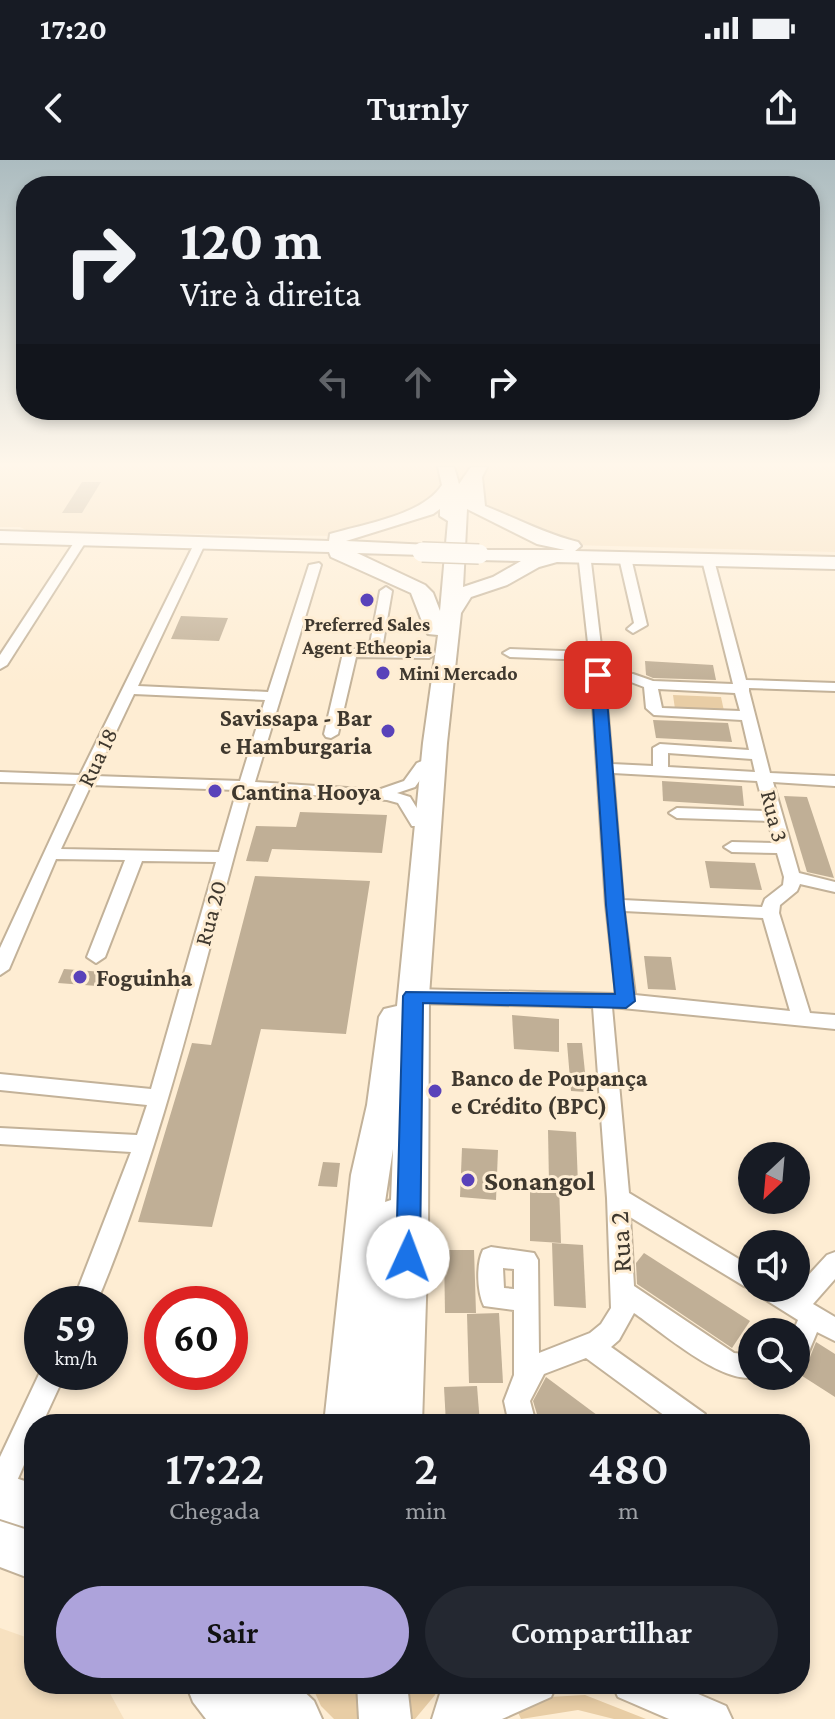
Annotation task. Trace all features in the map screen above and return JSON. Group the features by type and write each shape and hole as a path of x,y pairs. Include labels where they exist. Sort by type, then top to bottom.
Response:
{"main road":[{"path":"28,540 198,546 315,564 401,550"},
{"path":"75,540 835,561"},
{"path":"171,542 264,540"},
{"path":"382,540 401,550"},
{"path":"378,1414 396,1106 422,766 451,540"},
{"path":"488,552 521,546 522,540"},
{"path":"544,540 564,546 700,558"},
{"path":"401,550 380,555 375,562 383,570 415,581 433,581 448,570"},
{"path":"488,552 665,559"},
{"path":"448,570 459,580 474,585 508,577 521,567 518,561 488,552"},
{"path":"315,564 353,556 416,587 442,623 447,663 435,743 413,996 396,1106 369,1175 344,1414"},
{"path":"442,623 464,593 511,577 540,561 700,558"},
{"path":"396,1106 409,1238 400,1414"},
{"path":"0,1532 24,1537"},
{"path":"0,1544 24,1552"},
{"path":"219,1694 238,1719"},
{"path":"270,1694 298,1719"},
{"path":"292,1694 298,1719"},
{"path":"383,1694 385,1719"},
{"path":"458,1719 465,1694"}],"street":[{"path":"0,665 79,543"},
{"name":"Rua 18","path":"0,969 50,854 198,546"},
{"name":"Rua 3","path":"700,558 743,687 773,816 792,877"},
{"path":"585,562 598,675 615,905 626,1001"},
{"path":"626,562 641,625 633,629"},
{"name":"Rua 20","path":"92,1286 114,1239 160,1098 225,857 315,564"},
{"path":"375,652 386,591"},
{"path":"331,734 348,656 354,651 429,654"},
{"path":"510,653 595,656"},
{"path":"598,675 633,678 652,685 835,687"},
{"path":"652,685 653,708 659,712 749,716"},
{"path":"130,690 274,696"},
{"path":"661,771 660,748 760,755"},
{"path":"0,777 389,792 405,787 422,766"},
{"path":"605,768 835,781"},
{"path":"360,792 398,797 408,805 418,823"},
{"path":"677,813 773,816"},
{"path":"732,847 783,848"},
{"path":"50,854 225,857"},
{"path":"96,957 135,857"},
{"path":"802,1018 770,913 771,903 791,887 792,877 835,887"},
{"path":"615,905 770,913"},
{"path":"413,996 626,1001 835,1022"},
{"name":"Rua 2","path":"527,1378 535,1366 544,1361 588,1345 610,1332 623,1310 618,1198 602,1001"},
{"path":"0,1082 160,1098"},
{"path":"0,1136 145,1144"},
{"path":"618,1198 738,1271"},
{"path":"803,1318 835,1262"},
{"path":"622,1291 725,1361 738,1366"},
{"path":"519,1414 515,1404 527,1378 527,1300"},
{"path":"789,1302 835,1330"},
{"path":"588,1345 684,1414"},
{"path":"39,1414 47,1390"},
{"path":"14,1490 24,1460"},
{"path":"467,1719 510,1694"},
{"path":"654,1694 713,1719"}],"shaded area":[{"path":"557,540 835,540 835,552 570,545"},
{"path":"673,695 721,697 724,711 675,709"},
{"path":"0,1628 24,1636 24,1694 110,1694 124,1719 0,1719"},
{"path":"316,1694 435,1694 415,1719 334,1719 321,1706"},
{"path":"585,1695 646,1719 614,1719 578,1710 521,1719 514,1704 549,1697"}],"building":[{"path":"181,616 228,618 219,641 171,639"},
{"path":"645,661 713,665 716,680 653,678 646,675"},
{"path":"653,720 728,723 732,742 656,738"},
{"path":"662,781 742,786 744,806 663,801"},
{"path":"784,796 807,797 834,878 807,872"},
{"path":"300,812 387,815 382,853 272,849 268,862 246,861 256,826 296,827"},
{"path":"705,861 755,863 762,890 710,888"},
{"path":"255,876 370,881 346,1034 261,1029 212,1227 138,1222 192,1043 211,1045"},
{"path":"644,956 671,957 676,990 648,989"},
{"name":"Foguinha","path":"64,969 103,972 97,986 58,983"},
{"path":"512,1015 559,1019 559,1052 514,1049"},
{"path":"567,1043 582,1043 587,1092 571,1091"},
{"path":"548,1130 576,1132 578,1185 549,1183"},
{"path":"462,1148 498,1150 496,1200 460,1197"},
{"path":"323,1162 340,1163 337,1187 318,1186"},
{"path":"530,1184 559,1185 561,1243 530,1241"},
{"path":"552,1243 583,1245 586,1308 554,1306"},
{"path":"444,1250 474,1250 476,1313 445,1313"},
{"path":"644,1253 745,1318 738,1318 738,1339 732,1348 637,1284 636,1263"},
{"path":"499,1313 503,1383 469,1383 467,1314"},
{"path":"816,1342 835,1354 835,1397 810,1381 810,1357"},
{"path":"546,1377 596,1414 537,1414 533,1401"},
{"path":"477,1386 479,1414 445,1414 444,1387"}],"place":[{"name":"Preferred Sales Agent Etheopia","path":"367,600"},
{"name":"Mini Mercado","path":"383,673"},
{"name":"Savissapa - Bar e Hamburgaria","path":"388,731"},
{"name":"Cantina Hooya","path":"215,791"},
{"name":"Foguinha","path":"80,977"},
{"name":"Banco de Poupança e Crédito (BPC)","path":"435,1091"},
{"name":"Sonangol","path":"468,1180"}],"route":[{"path":"408,1257 413,996 626,1001 615,905 598,675"}]}
